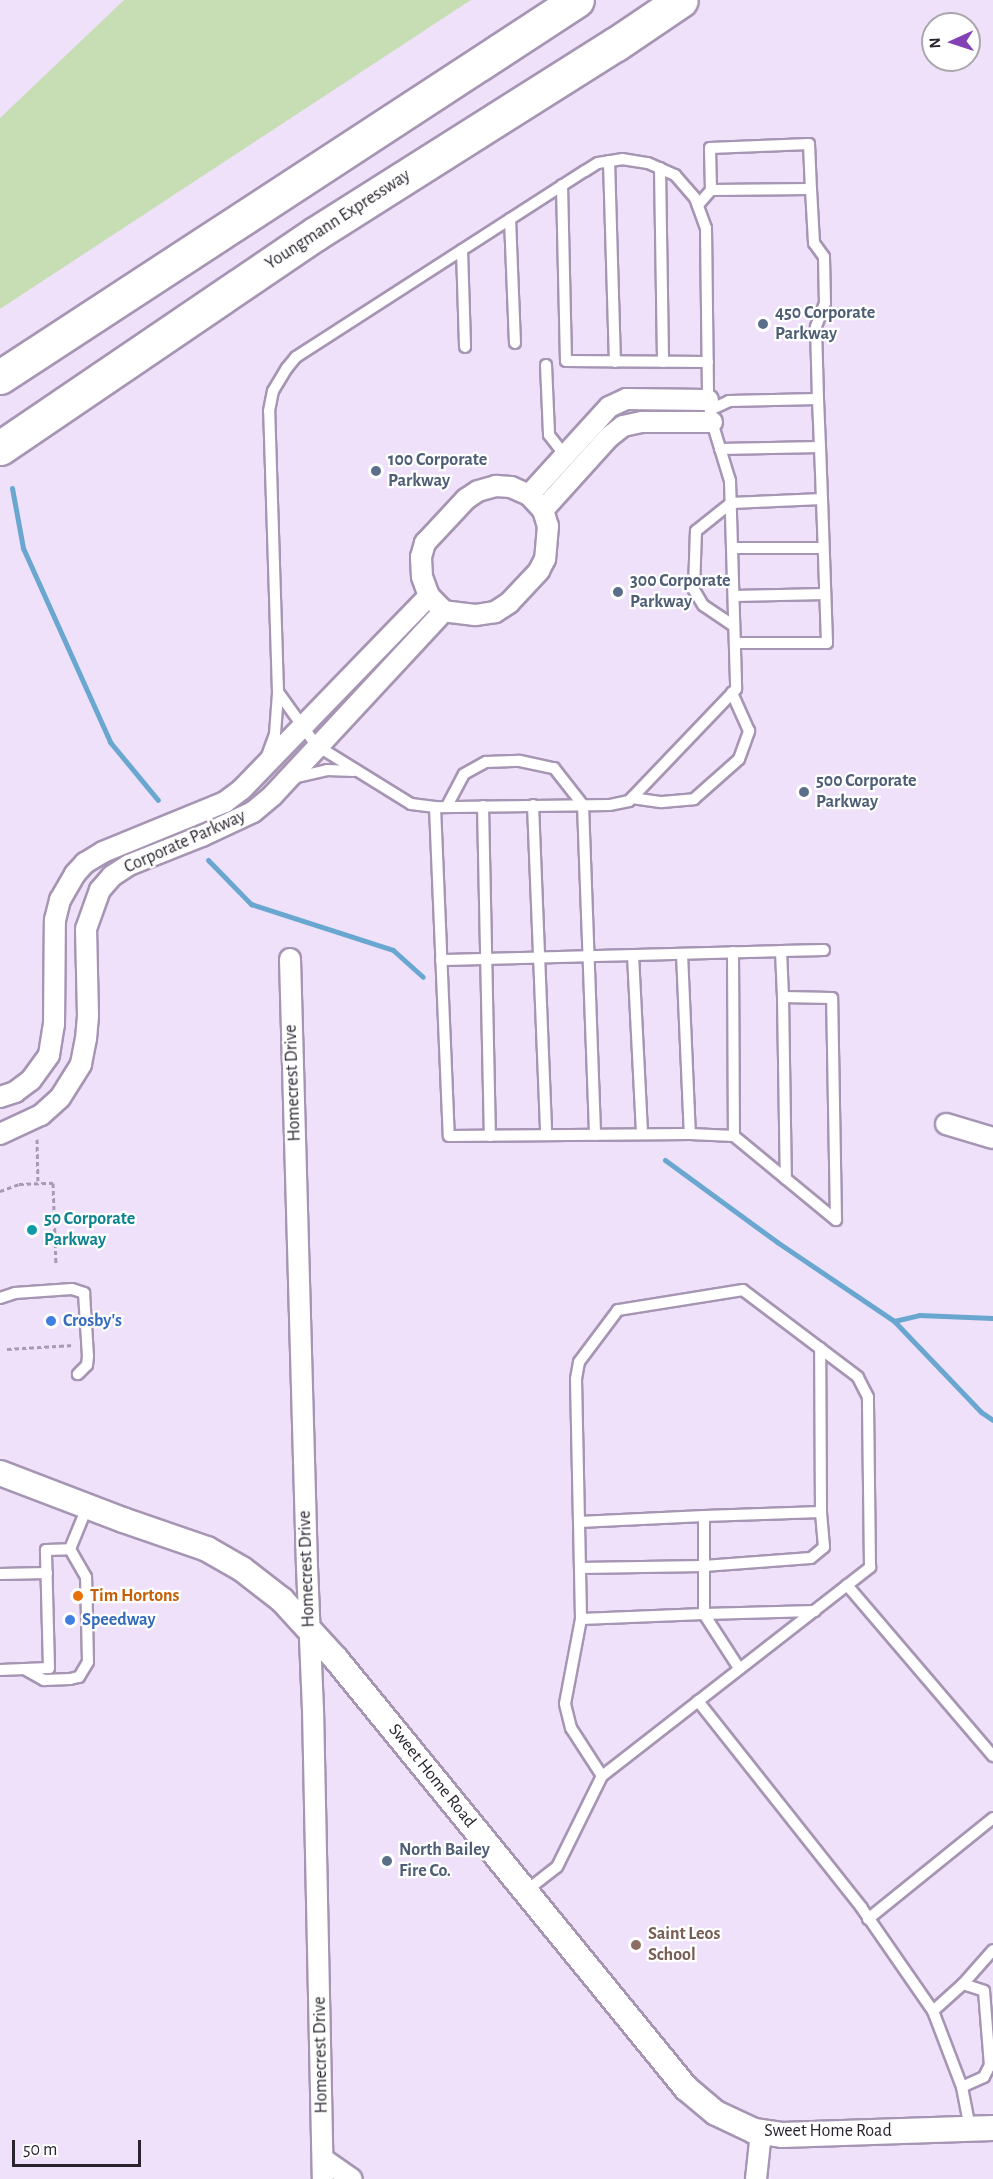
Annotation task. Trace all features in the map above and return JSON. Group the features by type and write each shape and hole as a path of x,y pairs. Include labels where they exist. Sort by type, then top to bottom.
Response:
{"highway":[{"path":"0,377 577,0"},
{"name":"Youngmann Expressway","path":"0,448 315,234 616,44 681,0"}],"street":[{"path":"530,495 609,407 626,399 710,411"},
{"path":"543,510 609,437 623,426 710,411"},
{"path":"496,486 511,486 530,495 543,510 548,526 545,559 539,571 509,603 495,612 475,615 444,611 429,596 422,577 421,557 425,543 466,499 478,491 496,486"},
{"name":"Corporate Parkway","path":"0,1097 15,1092 31,1080 49,1055 54,1025 55,920 66,887 85,863 103,852 225,802 259,772 429,596"},
{"name":"Corporate Parkway","path":"0,1134 41,1115 60,1098 81,1064 86,1039 87,1016 86,929 100,890 112,876 129,865 253,812 283,784 316,745 444,611"},
{"path":"164,826 171,848"},
{"name":"Homecrest Drive","path":"290,959 310,1628 323,2179"},
{"path":"946,1124 993,1138"},
{"name":"Sweet Home Road","path":"0,1473 220,1555 258,1580 310,1628 686,2088 716,2113 760,2132 782,2135 982,2128"},
{"path":"756,2179 760,2132"},
{"path":"323,2159 352,2179"}],"lane":[{"path":"698,204 711,190 710,148 809,144 814,243 824,258 825,303 816,327 826,643 735,643"},
{"path":"259,772 275,734 278,692 269,411 273,391 283,373 296,357 598,163 622,159 648,163 675,175 695,198 706,228 710,411 730,481 736,689 629,801 610,805 435,807 411,804 316,745 278,692"},
{"path":"609,161 615,362"},
{"path":"660,168 663,362"},
{"path":"562,185 566,361 708,362"},
{"path":"711,190 811,189"},
{"path":"510,219 515,343"},
{"path":"462,249 465,347"},
{"path":"546,365 549,435 564,456 580,469"},
{"path":"710,411 729,401 818,399"},
{"path":"720,449 820,447"},
{"path":"734,626 703,605 694,590 696,531 731,503 822,499"},
{"path":"732,548 823,548"},
{"path":"734,596 825,594"},
{"path":"632,798 662,802 694,799 739,759 749,731 732,693"},
{"path":"447,806 464,774 486,762 520,761 554,768 583,805 587,956 596,1135"},
{"path":"283,784 296,777 327,770 358,772"},
{"path":"533,805 546,1135"},
{"path":"483,806 490,1136"},
{"path":"435,807 448,1136 642,1134 734,1136 836,1220 832,998 783,997"},
{"path":"441,960 824,950"},
{"path":"781,951 786,1179"},
{"path":"733,952 734,1136"},
{"path":"682,954 690,1134"},
{"path":"633,955 642,1134"},
{"path":"0,1298 15,1293 79,1289 84,1293 88,1356 87,1365 78,1374"},
{"path":"526,1891 557,1867 602,1776 870,1567 868,1397 858,1377 743,1290 618,1310 579,1362 576,1379 581,1618 565,1704 571,1728 602,1776"},
{"path":"580,1568 704,1566 810,1558 824,1547 821,1512 820,1348"},
{"path":"70,1550 88,1505"},
{"path":"579,1522 821,1512"},
{"path":"704,1516 704,1614 739,1668"},
{"path":"0,1670 49,1668 46,1550 70,1550"},
{"path":"24,1669 44,1680 70,1679 79,1677 88,1662 86,1577 70,1550"},
{"path":"0,1574 47,1573"},
{"path":"847,1585 993,1756"},
{"path":"581,1618 815,1611"},
{"path":"698,1701 868,1919 933,2011 962,2087 982,2128"},
{"path":"868,1919 993,1818"},
{"path":"933,2011 993,1950"},
{"path":"962,2087 984,2077 990,2065 984,1991 963,1983"}],"path":[{"path":"37,1139 38,1183"},
{"path":"0,1191 19,1184 53,1183 56,1265"},
{"path":"7,1349 81,1345"}],"green space":[{"path":"124,0 471,0 0,309 0,118"}],"waterway":[{"path":"12,488 23,548 110,742 158,800"},
{"path":"208,860 251,904 393,950 423,977"},
{"path":"665,1160 777,1242 894,1321 981,1412 993,1420"},
{"path":"894,1321 919,1315 993,1318"}],"place":[{"name":"450 Corporate Parkway","path":"763,324"},
{"name":"100 Corporate Parkway","path":"376,471"},
{"name":"300 Corporate Parkway","path":"618,592"},
{"name":"500 Corporate Parkway","path":"804,792"},
{"name":"50 Corporate Parkway","path":"32,1230"},
{"name":"Crosby's","path":"51,1321"},
{"name":"Tim Hortons","path":"78,1596"},
{"name":"Speedway","path":"70,1620"},
{"name":"North Bailey Fire Co.","path":"387,1861"},
{"name":"Saint Leos School","path":"636,1945"}]}
